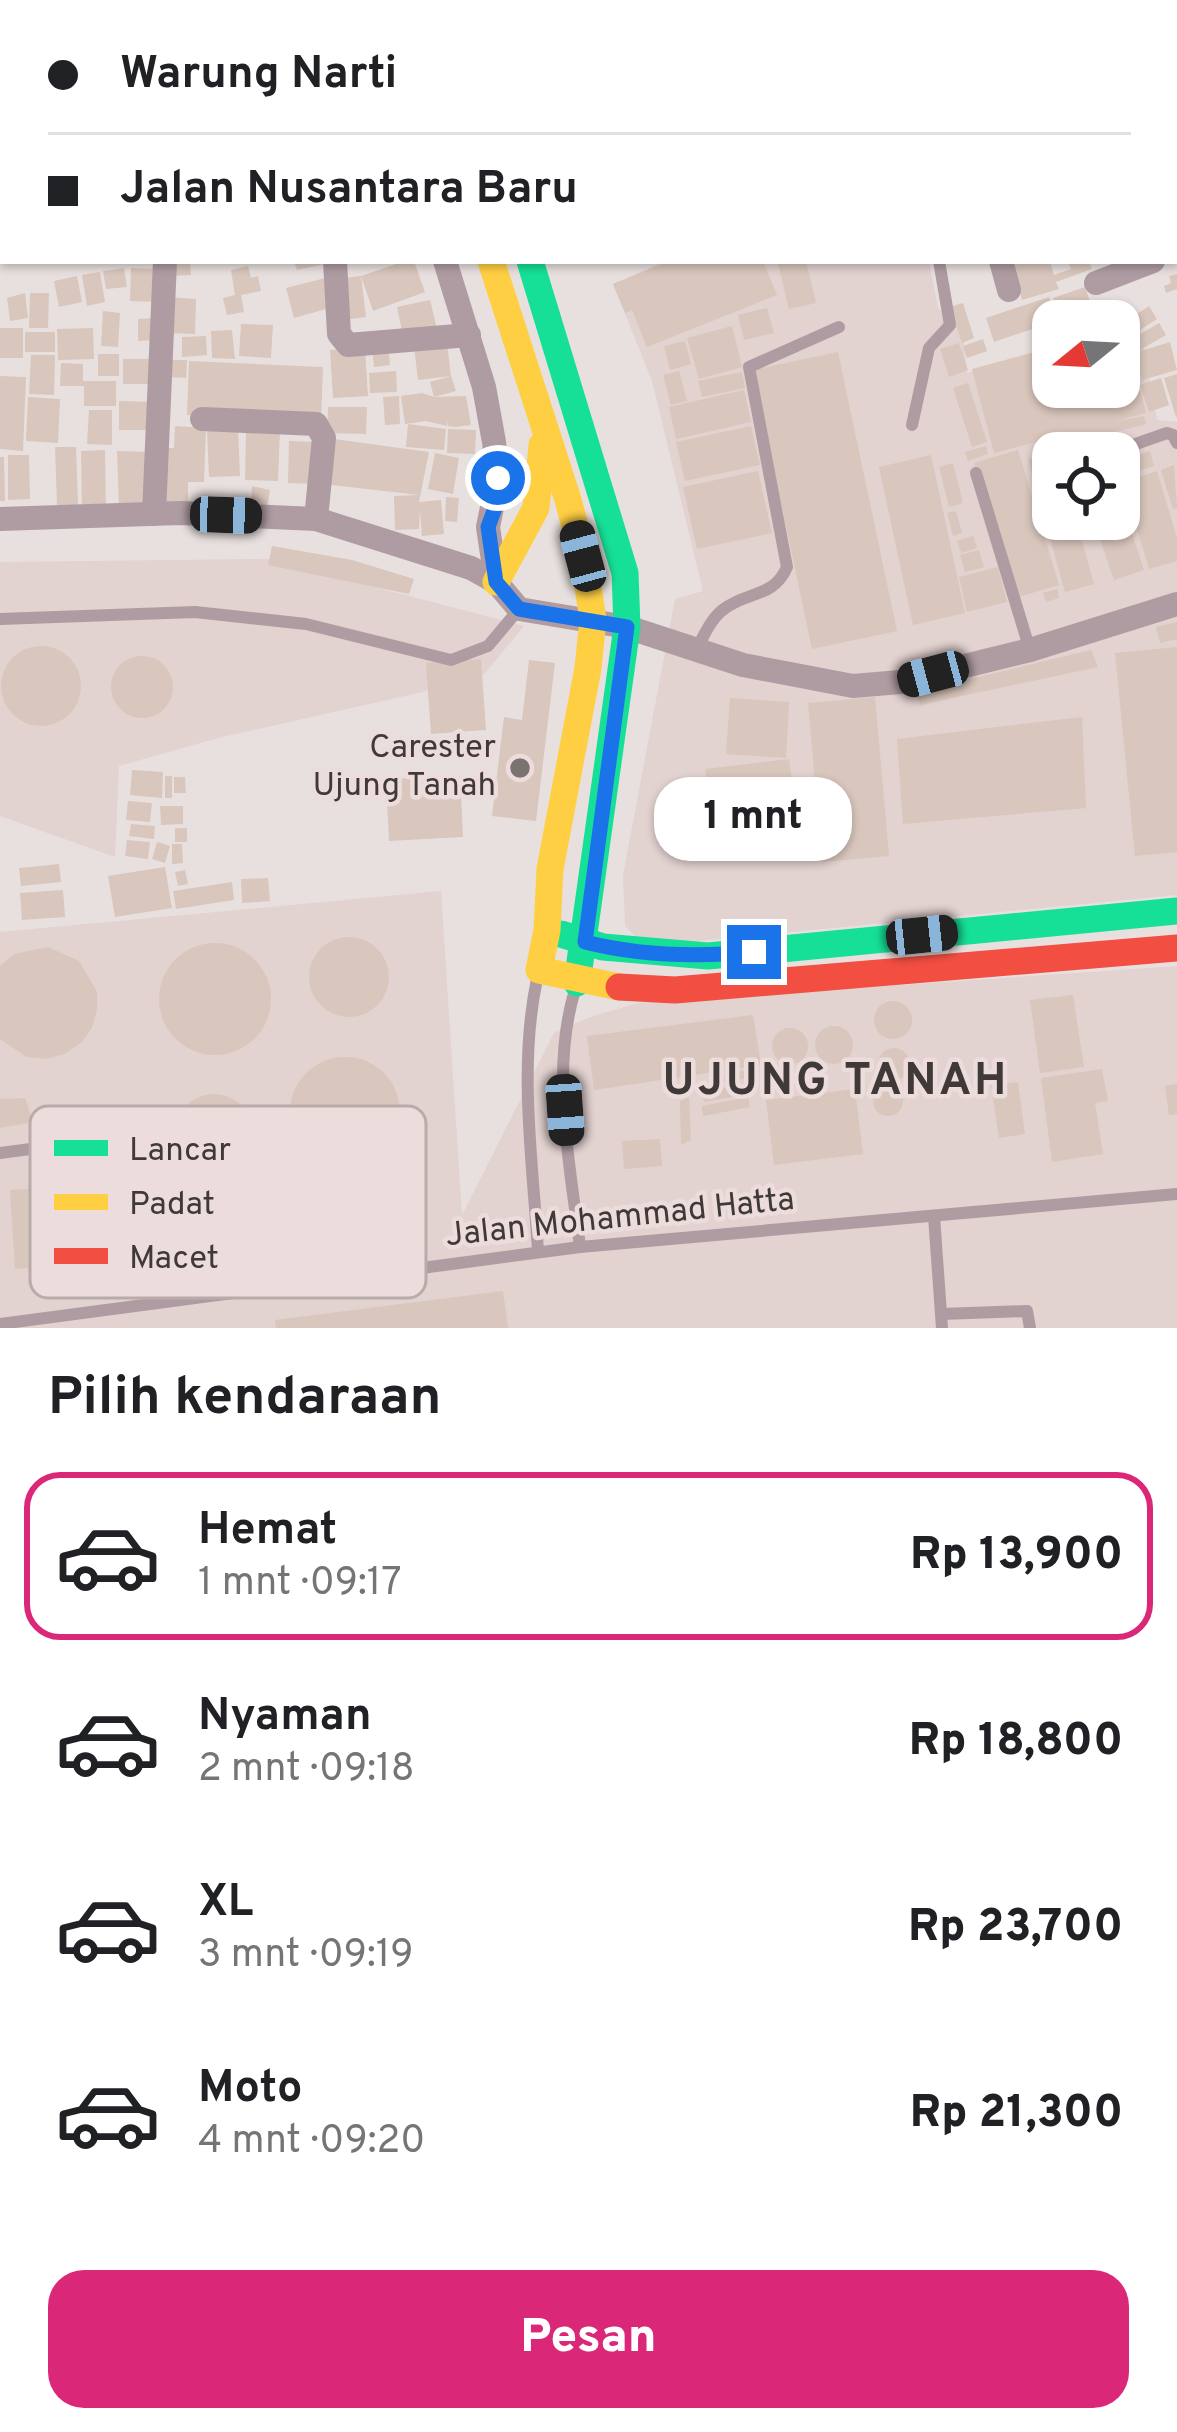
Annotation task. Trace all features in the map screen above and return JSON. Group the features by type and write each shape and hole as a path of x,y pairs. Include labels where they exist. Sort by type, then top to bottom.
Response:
{"highway":[{"path":"492,264 583,556 592,619 588,668 550,869 547,930 539,970 577,983 621,990 675,989 1177,948"},
{"path":"531,264 618,540 627,627 577,983"},
{"path":"496,582 536,508 544,425"},
{"path":"547,930 621,949 708,956 1177,911"},
{"path":"1004,926 1007,962"}],"street":[{"path":"154,514 165,264"},
{"path":"334,264 339,334 344,344 469,335"},
{"path":"446,264 469,335 494,442 498,478 488,527 496,582"},
{"path":"1002,264 1009,290"},
{"path":"1096,283 1144,264"},
{"path":"202,419 316,424 324,438 316,519"},
{"path":"0,519 154,514 316,519 471,568 496,582 519,609 627,627 742,665 853,686 900,682 1030,650 1177,604"}],"lane":[{"path":"912,425 928,348 950,325 940,264"},
{"path":"696,650 718,613 732,603 768,592 781,581 787,567 749,367 839,327"},
{"path":"1140,443 1173,434 1177,443"},
{"path":"976,473 1030,650"},
{"path":"0,620 195,612 306,624 451,659 488,646 519,609"},
{"path":"538,1252 527,1082 531,1010 539,970"},
{"path":"577,983 564,1027 563,1080 580,1247"},
{"path":"0,1153 30,1149"},
{"name":"Jalan Mohammad Hatta","path":"426,1267 580,1247 1177,1194"},
{"path":"934,1216 941,1321 1028,1311 1030,1328"},
{"name":"Jalan Mohammad Hatta","path":"0,1324 194,1298"}],"shaded area":[{"path":"658,264 930,264 938,308 963,332 967,373 1032,356 1032,408 1140,408 1140,327 1157,420 1177,422 1177,895 657,945 638,939 625,926 623,875 675,599 703,591 652,381 613,284"},
{"path":"267,559 524,626 480,679 218,738 119,766 115,857 0,816 0,562"},
{"path":"441,891 462,1215 554,1033 590,1017 638,1003 1177,966 1177,1328 0,1328 0,932"}],"building":[{"path":"168,264 190,264 191,275 169,276"},
{"path":"396,264 415,264 425,292 373,311 361,276"},
{"path":"663,264 764,264 777,295 647,347 632,310 625,313 613,284"},
{"path":"778,264 807,264 816,303 789,309"},
{"path":"1011,264 1051,264 1054,275 1071,269 1069,264 1090,264 1092,269 1056,282 1059,289 1022,300"},
{"path":"248,266 251,278 258,276 261,291 241,295 244,312 227,315 223,298 235,295 231,270"},
{"path":"124,268 127,287 106,289 103,271"},
{"path":"131,268 158,269 158,302 130,301"},
{"path":"100,272 105,302 87,306 82,275"},
{"path":"1177,274 1177,289 1166,293 1169,276"},
{"path":"77,276 82,302 59,307 54,281"},
{"path":"361,276 366,317 342,320 337,279"},
{"path":"329,277 337,306 294,318 286,288"},
{"path":"1085,287 1090,300 1054,300"},
{"path":"25,293 28,318 10,321 7,298"},
{"path":"30,293 49,293 48,328 29,328"},
{"path":"168,297 196,299 195,334 167,333"},
{"path":"430,300 437,329 403,336 397,307"},
{"path":"963,303 974,338 962,343 950,307"},
{"path":"1032,303 1032,329 994,342 986,318"},
{"path":"1149,306 1157,319 1140,330 1140,312"},
{"path":"767,308 774,333 744,340 738,315"},
{"path":"103,311 120,313 118,347 101,346"},
{"path":"157,318 158,340 138,341 138,319"},
{"path":"1159,323 1166,335 1140,350 1140,334"},
{"path":"241,324 273,325 271,358 239,356"},
{"path":"732,326 742,367 699,379 687,338"},
{"path":"0,328 23,328 23,358 0,358"},
{"path":"93,328 94,359 58,360 57,329"},
{"path":"232,330 235,359 212,358 211,331"},
{"path":"25,332 55,332 55,352 25,352"},
{"path":"206,336 207,355 182,357 182,337"},
{"path":"983,339 987,351 967,358 963,346"},
{"path":"685,341 691,364 670,370 664,346"},
{"path":"1170,342 1177,370 1142,380 1140,351"},
{"path":"447,343 451,376 418,380 414,347"},
{"path":"959,343 968,370 949,377 940,349"},
{"path":"388,344 390,365 374,367 372,346"},
{"path":"365,348 368,396 333,398 330,350"},
{"path":"838,352 897,631 812,649 753,370"},
{"path":"1032,353 1032,408 1140,408 1140,390 1146,413 1112,422 1144,416 1146,424 1115,432 1032,432 1032,443 994,453 972,369"},
{"path":"98,354 119,354 119,376 98,376"},
{"path":"31,355 55,355 54,395 29,394"},
{"path":"123,359 154,359 154,384 123,384"},
{"path":"164,360 187,360 186,378 163,377"},
{"path":"189,361 323,367 321,421 187,415"},
{"path":"61,363 83,364 83,381 116,381 116,406 84,406 84,386 60,386"},
{"path":"396,371 397,392 370,393 369,373"},
{"path":"679,371 687,401 671,405 663,375"},
{"path":"742,372 745,388 702,397 698,381"},
{"path":"1177,374 1177,417 1176,417 1164,378"},
{"path":"0,376 26,377 23,451 0,449"},
{"path":"451,376 456,391 434,397 430,382"},
{"path":"1161,378 1169,405 1149,412 1140,385"},
{"path":"968,383 987,442 972,447 953,388"},
{"path":"744,390 751,422 676,439 669,407"},
{"path":"422,393 466,396 471,425 448,426 447,420 447,426 426,421 405,424 401,396"},
{"path":"399,396 400,424 385,425 383,397"},
{"path":"28,397 60,399 58,443 26,441"},
{"path":"119,401 157,402 157,430 119,430"},
{"path":"328,407 367,407 366,434 327,433"},
{"path":"89,410 112,410 112,445 87,444"},
{"path":"408,424 446,429 444,450 406,447"},
{"path":"175,426 206,428 204,482 188,482 188,507 164,508 161,448 174,448"},
{"path":"751,426 760,465 685,481 676,442"},
{"path":"238,428 240,476 209,477 207,430"},
{"path":"448,429 476,430 475,454 447,453"},
{"path":"246,430 280,431 278,481 245,480"},
{"path":"327,438 429,452 419,502 441,500 444,534 422,536 420,510 419,529 395,530 394,496 419,495 323,484"},
{"path":"289,441 318,442 317,484 288,483"},
{"path":"986,446 988,454 968,461 965,452"},
{"path":"55,447 76,447 78,505 57,505"},
{"path":"105,450 106,512 82,513 81,451"},
{"path":"1018,450 1032,496 1032,540 1045,540 1059,585 1015,598 974,463"},
{"path":"117,451 149,452 148,506 119,508"},
{"path":"1150,451 1154,466 1140,470 1140,454"},
{"path":"435,453 459,458 453,494 428,489"},
{"path":"8,455 29,455 30,499 8,500"},
{"path":"931,455 965,613 913,625 879,467"},
{"path":"0,457 4,457 5,501 0,501"},
{"path":"953,463 963,503 949,507 939,467"},
{"path":"1174,465 1177,508 1173,509 1161,470"},
{"path":"758,471 772,533 697,549 683,487"},
{"path":"1157,471 1177,538 1177,561 1149,569 1140,539 1140,476"},
{"path":"252,486 270,490 267,509 251,508"},
{"path":"446,497 459,498 457,522 445,521"},
{"path":"956,511 962,533 953,536 947,513"},
{"path":"973,536 977,548 961,553 957,541"},
{"path":"1051,540 1082,540 1094,584 1065,592"},
{"path":"1100,540 1134,540 1144,570 1114,580"},
{"path":"272,546 352,560 414,579 409,594 268,565"},
{"path":"979,550 984,567 965,572 960,555"},
{"path":"998,567 1007,602 967,612 959,577"},
{"path":"1057,589 1059,598 1046,602 1043,593"},
{"path":"1177,622 1177,639 1160,643 1156,627"},
{"path":"41,646 70,657 81,686 70,715 41,726 12,715 1,686 12,657"},
{"path":"1177,647 1177,852 1135,856 1115,653"},
{"path":"1091,650 1098,667 920,705 915,692"},
{"path":"142,656 164,665 173,687 164,709 142,718 120,709 111,687 120,665"},
{"path":"481,659 486,730 431,734 426,663"},
{"name":"Carester Ujung Tanah","path":"529,660 555,663 536,821 492,816 504,717 522,720"},
{"path":"875,697 889,856 822,862 808,703"},
{"path":"730,698 789,702 786,758 726,754"},
{"path":"1082,717 1086,808 903,824 897,739"},
{"path":"789,759 801,847 717,857 705,769"},
{"path":"132,770 163,772 162,798 130,795"},
{"path":"165,776 172,776 172,798 165,798"},
{"path":"460,776 463,837 389,841 386,779"},
{"path":"174,777 185,777 186,793 174,793"},
{"path":"128,801 152,803 150,822 126,820"},
{"path":"160,806 183,806 183,824 161,825"},
{"path":"131,824 155,826 154,839 129,836"},
{"path":"175,828 187,828 187,842 175,842"},
{"path":"127,840 150,842 148,859 125,856"},
{"path":"157,842 170,846 165,863 152,859"},
{"path":"172,844 182,844 183,863 172,864"},
{"path":"59,864 61,882 21,886 19,868"},
{"path":"165,867 172,908 115,917 108,876"},
{"path":"185,870 188,884 178,886 175,872"},
{"path":"268,878 270,901 242,903 241,879"},
{"path":"232,882 234,900 176,909 173,891"},
{"path":"63,890 65,917 22,920 20,893"},
{"path":"349,937 377,949 389,977 377,1005 349,1017 321,1005 309,977 321,949"},
{"path":"215,943 236,947 255,959 267,978 271,999 267,1020 255,1039 236,1051 215,1055 194,1051 175,1039 163,1020 159,999 163,978 175,959 194,947"},
{"path":"48,947 79,961 97,992 97,1009 81,1043 46,1059 27,1057 0,1039 0,966 14,954"},
{"path":"1073,995 1084,1067 1040,1073 1030,1000"},
{"path":"893,1001 906,1007 912,1020 906,1033 893,1039 880,1033 874,1020 880,1007"},
{"path":"753,1015 761,1065 594,1090 587,1036"},
{"path":"834,1026 847,1032 853,1045 847,1058 834,1064 821,1058 815,1045 821,1032"},
{"path":"790,1028 803,1033 808,1046 803,1059 790,1064 777,1059 772,1046 777,1033"},
{"path":"894,1048 906,1052 910,1064 906,1076 894,1080 882,1076 878,1064 882,1052"},
{"path":"345,1057 384,1073 399,1106 291,1106 306,1073"},
{"path":"1102,1069 1108,1101 1095,1103 1103,1154 1052,1162 1041,1078"},
{"path":"745,1070 746,1078 715,1085 713,1076"},
{"path":"1018,1082 1025,1134 999,1138 991,1085"},
{"path":"750,1083 751,1094 704,1102 702,1091"},
{"path":"1177,1084 1177,1114 1169,1115 1165,1086"},
{"path":"888,1086 899,1090 903,1101 899,1112 888,1116 877,1112 873,1101 877,1090"},
{"path":"855,1089 863,1154 774,1165 766,1100"},
{"path":"214,1094 243,1106 185,1106"},
{"path":"689,1097 691,1140 681,1145 680,1101"},
{"path":"748,1097 750,1107 703,1116 702,1106"},
{"path":"25,1098 30,1123 0,1128 0,1099"},
{"path":"660,1139 662,1166 624,1169 622,1141"},
{"path":"30,1189 30,1268 15,1269 10,1190"},
{"path":"503,1291 508,1328 276,1328 275,1320"}],"traffic: fast":[{"path":"531,264 625,573 627,627 577,983"},
{"path":"561,934 603,947 708,956 1177,911"}],"traffic: slow":[{"path":"492,264 568,500 593,619 550,869 547,930 539,970 619,987"},
{"path":"496,582 536,508 542,445"}],"traffic: jam":[{"path":"619,987 675,990 1177,948"}],"place":[{"name":"Carester Ujung Tanah","path":"520,768"}],"district":[{"name":"UJUNG TANAH","path":"836,1082"}],"route":[{"path":"498,478 488,527 496,582 519,609 627,627 585,942 708,956 754,952"}]}
